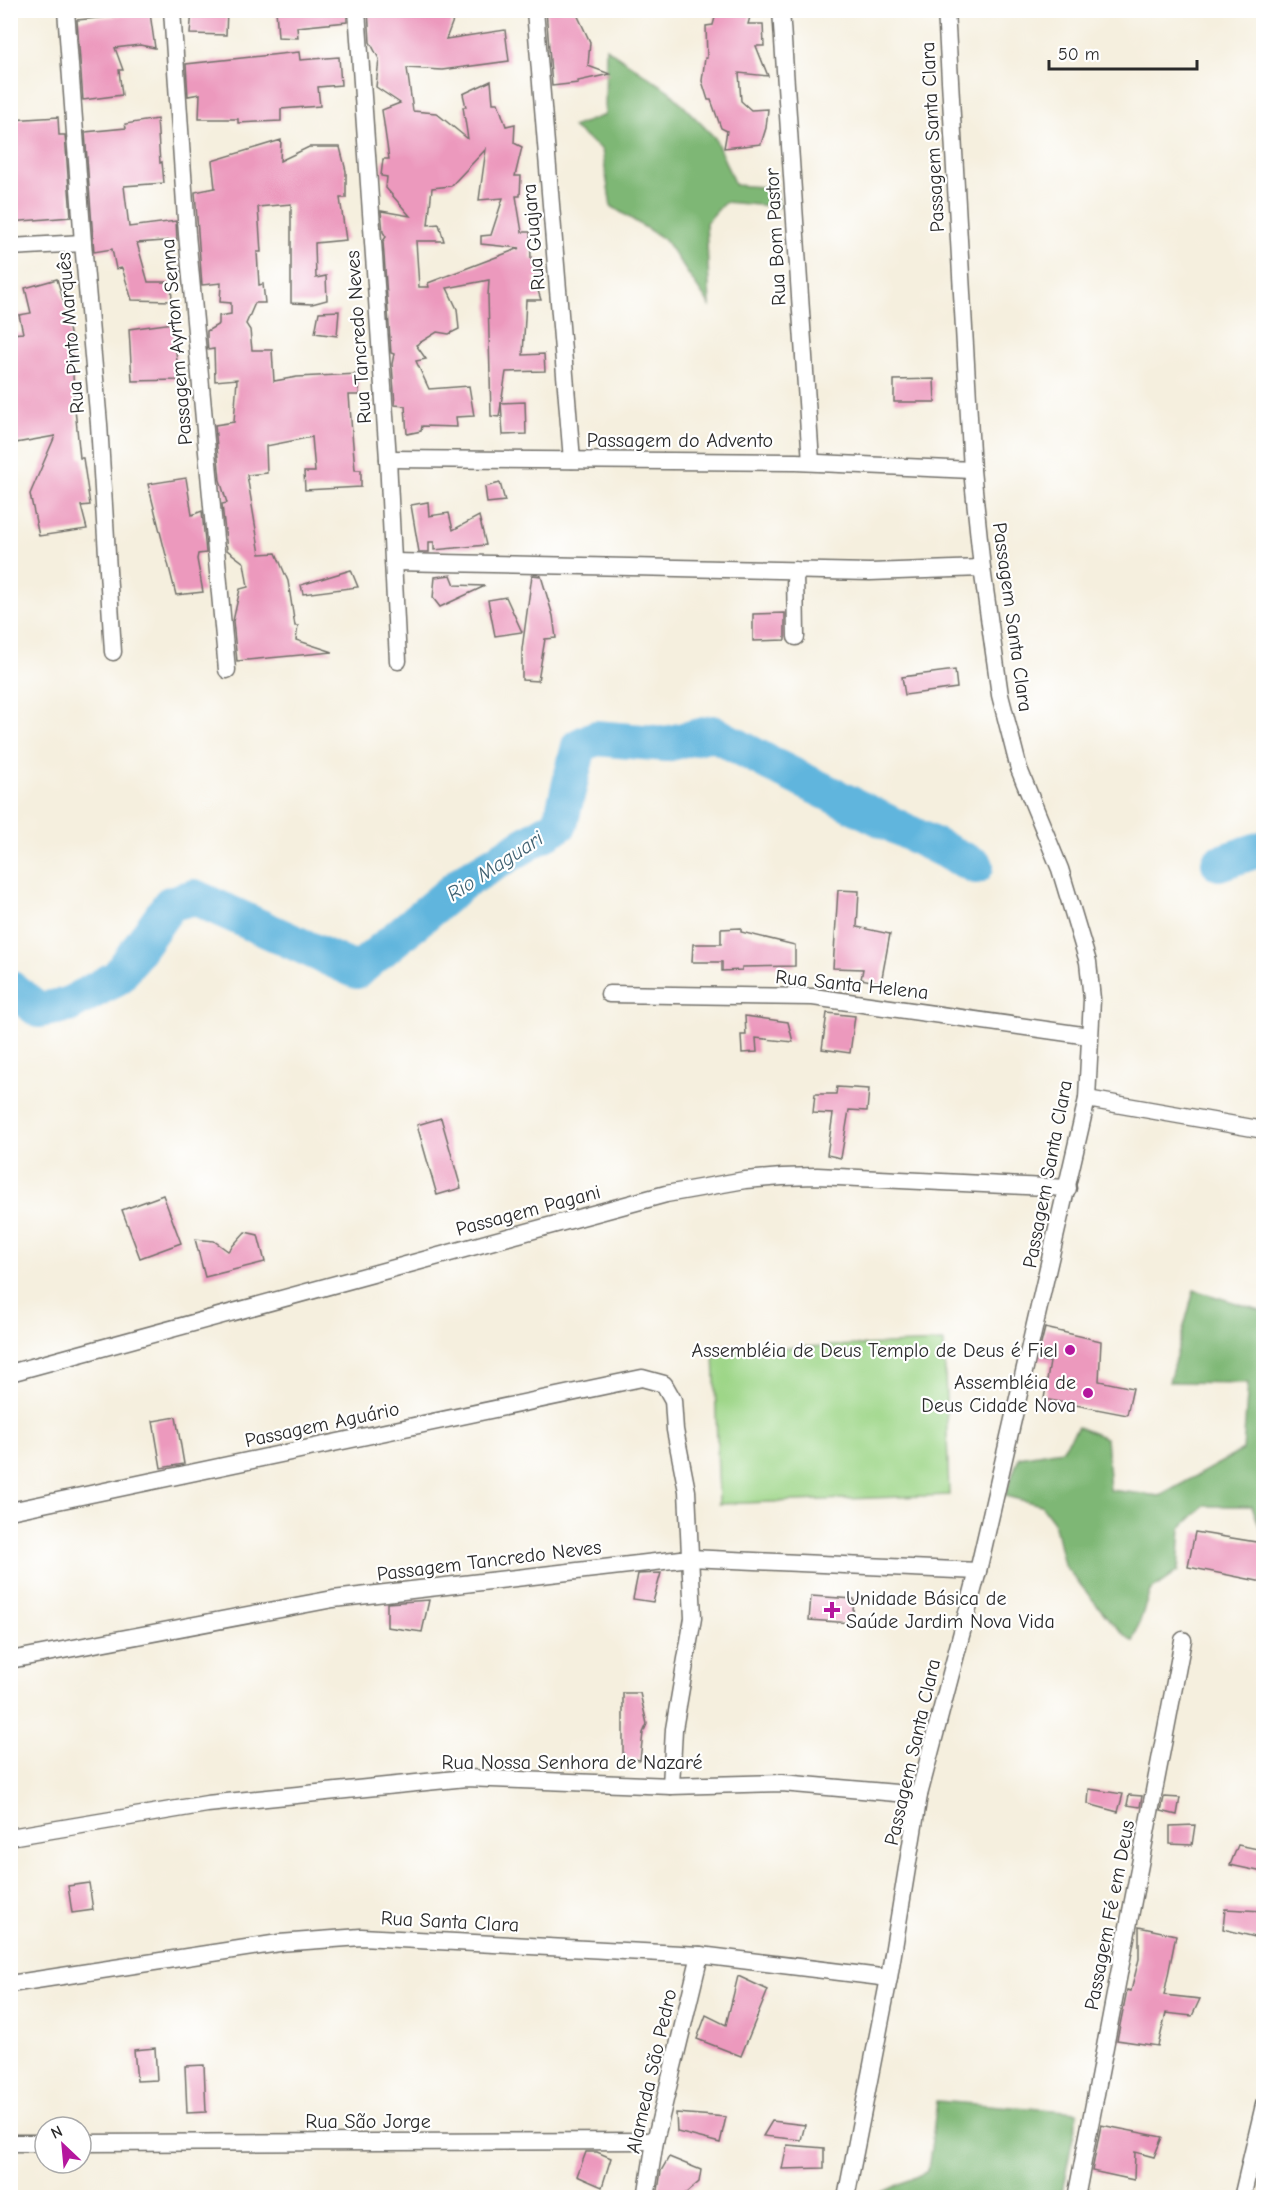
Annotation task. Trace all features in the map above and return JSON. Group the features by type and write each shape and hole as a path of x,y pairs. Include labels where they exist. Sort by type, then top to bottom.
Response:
{"street":[{"name":"Rua Pinto Marquês","path":"66,10 99,424 112,652"},
{"name":"Passagem Ayrton Senna","path":"172,10 187,234 226,670"},
{"name":"Rua Tancredo Neves","path":"357,10 388,459 398,661"},
{"name":"Rua Guajara","path":"535,10 572,460"},
{"name":"Rua Bom Pastor","path":"781,10 811,462"},
{"name":"Passagem Santa Clara","path":"846,2198 920,1795 978,1571 1087,1100 1092,999 1088,962 1060,869 1019,769 1000,695 982,568 972,470 946,10"},
{"path":"10,247 83,243"},
{"name":"Passagem do Advento","path":"388,459 811,462 972,470"},
{"path":"394,562 870,572 982,568"},
{"path":"795,570 796,637"},
{"name":"Rua Santa Helena","path":"609,994 813,997 1089,1036"},
{"path":"1087,1100 1263,1130"},
{"name":"Passagem Pagani","path":"10,1373 677,1192 745,1180 817,1176 1068,1188"},
{"name":"Passagem Aguário","path":"10,1511 642,1378 664,1384 673,1400 675,1430 687,1491 690,1558"},
{"path":"671,1786 674,1729 693,1618 690,1558"},
{"name":"Passagem Tancredo Neves","path":"10,1660 333,1599 690,1558 978,1571"},
{"name":"Passagem Fé em Deus","path":"1076,2198 1183,1640"},
{"name":"Rua Nossa Senhora de Nazaré","path":"10,1837 207,1804 466,1778 671,1786 783,1783 920,1795"},
{"name":"Rua Santa Clara","path":"10,1984 279,1944 361,1937 700,1955 888,1978"},
{"name":"Alameda São Pedro","path":"646,2198 655,2141 700,1955"},
{"path":"1242,2198 1263,2105"},
{"name":"Rua São Jorge","path":"93,2143 655,2141"},
{"path":"10,2143 33,2143"}],"green space":[{"path":"606,48 669,91 715,138 735,185 776,188 780,207 725,202 706,223 710,306 665,240 611,206 602,150 572,127 605,115"},
{"path":"1194,1290 1263,1311 1263,1536 1252,1506 1204,1506 1181,1528 1178,1571 1150,1591 1133,1642 1111,1622 1064,1565 1054,1522 1041,1505 1005,1496 1019,1457 1062,1450 1078,1427 1106,1438 1110,1490 1160,1496 1243,1450 1248,1383 1169,1382"},
{"path":"944,1342 949,1495 719,1504 714,1350"},
{"path":"937,2101 1078,2112 1061,2197 872,2197 928,2171"}],"building":[{"path":"192,10 227,10 226,35 190,34"},
{"path":"276,10 347,10 347,22 297,27 298,38 278,37"},
{"path":"368,10 457,10 446,39 505,30 509,61 442,70 407,68 413,111 436,113 468,139 463,94 491,81 493,103 498,103 506,126 515,124 514,143 522,147 515,176 521,176 520,196 516,196 522,232 530,232 531,259 541,260 544,278 534,278 541,300 526,300 523,355 544,354 545,371 506,372 499,417 491,416 489,280 447,288 457,309 459,329 449,334 437,332 416,345 426,359 416,361 429,389 469,386 474,416 456,417 457,427 422,426 421,431 407,434 405,406 395,405 392,364 394,354 391,353 383,241 386,237 383,232 381,211 410,216 386,188 387,177 381,176 383,159 389,159 382,110 400,103 376,87 379,59 370,42","holes":["486,149 479,200 503,198 491,235 481,236 481,244 520,248 428,283 429,287 419,287 416,241 444,241 439,224 428,225 432,188 451,186"]},
{"path":"546,10 575,10 590,42 588,66 610,74 578,81 578,83 552,86"},
{"path":"717,10 752,10 748,24 763,24 764,46 756,46 768,76 739,73 741,101 751,110 768,109 761,144 724,148 727,131 721,128 711,100 708,100 702,81 705,58 707,58 706,26 713,25"},
{"path":"150,13 155,48 140,45 115,48 123,70 119,70 122,95 83,100 77,20"},
{"path":"299,52 300,60 339,57 341,85 318,87 320,106 281,109 281,121 238,123 238,119 199,119 200,94 188,96 186,64"},
{"path":"58,117 59,135 65,135 71,217 10,222 10,120"},
{"path":"157,119 160,163 162,162 164,183 124,186 129,227 176,221 177,240 137,243 148,282 171,282 172,301 132,300 122,268 116,269 112,249 94,252 85,132 126,128 125,124"},
{"path":"281,140 280,161 309,147 340,147 346,171 346,198 340,198 346,240 315,243 316,278 326,276 327,300 312,304 291,303 291,204 258,207 261,252 257,252 259,285 263,284 265,303 255,303 246,324 250,330 252,350 272,350 274,381 297,377 358,374 359,395 349,395 355,470 361,470 361,487 305,490 304,472 315,472 312,437 266,446 267,473 247,475 260,554 276,553 288,581 295,626 298,626 296,640 333,652 237,661 233,621 240,589 248,587 244,563 227,550 222,504 227,503 220,480 215,425 234,422 237,379 215,381 214,349 208,350 207,338 207,331 219,324 219,316 231,314 231,303 220,302 221,283 202,285 195,192 215,188 212,161"},
{"path":"57,279 71,339 80,458 83,458 90,505 81,506 87,529 39,536 30,494 55,436 10,444 10,334 23,333 19,315 31,313 25,288"},
{"path":"339,311 337,336 315,333 319,312"},
{"path":"173,323 179,380 132,381 129,329"},
{"path":"934,379 935,402 894,402 894,380"},
{"path":"525,402 526,434 503,435 501,403"},
{"path":"186,478 192,515 202,511 206,553 198,554 197,559 203,592 176,595 148,484"},
{"path":"500,483 505,501 487,503 485,487"},
{"path":"428,502 429,516 449,513 453,530 479,516 486,545 434,550 434,542 429,542 429,552 419,552 411,505"},
{"path":"351,570 358,587 303,594 301,585"},
{"path":"451,575 455,585 485,586 440,607 433,598 435,577"},
{"path":"532,575 541,576 553,616 556,638 545,639 538,681 522,680 522,649"},
{"path":"506,597 522,632 495,636 488,600"},
{"path":"785,613 785,640 753,641 753,614"},
{"path":"955,670 957,688 905,695 902,677"},
{"path":"838,890 859,891 857,927 890,934 881,983 861,979 863,969 833,968"},
{"path":"741,928 741,932 795,945 795,966 742,967 742,970 722,971 722,962 692,962 693,944 721,944 721,929"},
{"path":"827,1013 855,1016 850,1053 822,1049"},
{"path":"745,1016 788,1022 793,1042 756,1038 757,1052 742,1053 741,1035 746,1035"},
{"path":"837,1087 869,1089 867,1111 849,1110 841,1158 827,1155 833,1114 813,1113 815,1094 836,1094"},
{"path":"441,1118 461,1188 437,1195 417,1125"},
{"path":"163,1195 181,1243 140,1258 122,1210"},
{"path":"245,1232 258,1235 265,1262 205,1277 195,1239 214,1241 228,1251"},
{"path":"1045,1328 1101,1341 1099,1381 1133,1388 1127,1415 1044,1399 1050,1362 1037,1360"},
{"path":"176,1417 184,1464 161,1468 153,1421"},
{"path":"1195,1532 1262,1543 1263,1582 1188,1567"},
{"path":"661,1573 653,1602 633,1599 638,1574"},
{"name":"Unidade Básica de Saúde Jardim Nova Vida","path":"811,1596 854,1599 852,1623 809,1620"},
{"path":"429,1600 422,1632 387,1627 387,1603"},
{"path":"623,1693 640,1693 647,1724 643,1733 640,1760 623,1757"},
{"path":"1089,1789 1123,1794 1118,1812 1088,1804"},
{"path":"1129,1795 1142,1796 1140,1807 1127,1805"},
{"path":"1164,1797 1180,1798 1177,1815 1161,1811"},
{"path":"1195,1825 1192,1845 1170,1844 1170,1826"},
{"path":"1238,1845 1263,1850 1263,1872 1230,1865"},
{"path":"89,1883 93,1910 72,1913 68,1886"},
{"path":"1225,1909 1263,1911 1263,1939 1223,1929"},
{"path":"1139,1927 1176,1935 1164,1995 1200,1999 1192,2016 1166,2013 1158,2046 1117,2040 1127,1990 1131,1991 1139,1959"},
{"path":"738,1976 768,1990 741,2056 697,2039 706,2015 726,2025"},
{"path":"155,2048 157,2080 137,2081 134,2050"},
{"path":"204,2065 206,2112 187,2113 185,2066"},
{"path":"676,2113 726,2117 720,2143 677,2132"},
{"path":"772,2121 805,2125 801,2140 763,2136"},
{"path":"1101,2125 1162,2137 1154,2157 1135,2152 1134,2180 1092,2171"},
{"path":"787,2145 824,2148 824,2168 782,2169"},
{"path":"586,2152 597,2152 611,2158 602,2187 577,2176"},
{"path":"669,2157 701,2170 699,2182 680,2198 657,2197 661,2171"}],"waterway":[{"name":"Rio Maguari","path":"10,988 39,1010 68,1005 118,977 170,904 194,897 357,971 463,882 560,824 579,746 596,738 666,744 713,733 778,768 976,866"},
{"name":"Rio Maguari","path":"1219,863 1264,848"}],"place":[{"name":"Assembléia de Deus Templo de Deus é Fiel","path":"1070,1350"},
{"name":"Assembléia de Deus Cidade Nova","path":"1088,1393"},
{"name":"Unidade Básica de Saúde Jardim Nova Vida","path":"832,1610"}]}
